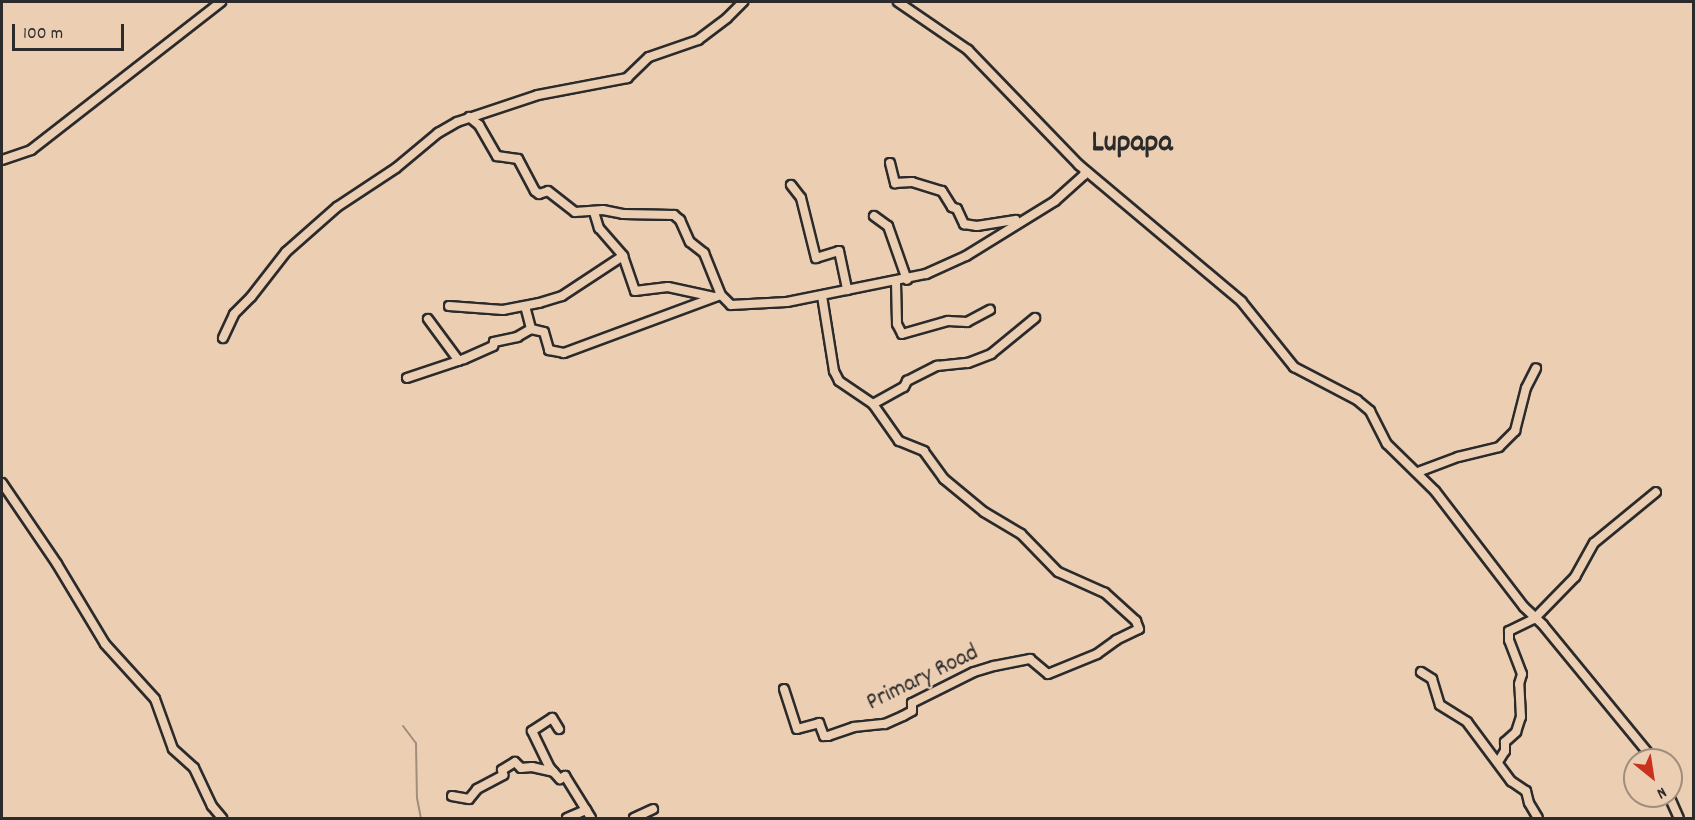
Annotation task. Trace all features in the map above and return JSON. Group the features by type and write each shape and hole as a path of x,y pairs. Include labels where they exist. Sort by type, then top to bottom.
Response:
{"street":[{"path":"2,160 31,150 221,2"},
{"path":"223,338 234,314 251,297 286,252 337,207 396,168 438,134 469,117 538,95 627,78 649,57 698,40 727,18 743,2"},
{"path":"898,2 968,50 1085,171 1240,301 1294,367 1357,400 1370,411 1387,444 1418,472 1534,619 1548,631 1644,748"},
{"path":"469,117 479,125 497,156 518,159 539,194 548,191 575,213 603,210 623,214 674,215 680,220 690,242 704,253 718,296"},
{"path":"890,164 895,183 912,182 942,191 952,207 957,209 964,224 977,226 1024,219"},
{"path":"594,212 599,228 622,256 636,291 668,287 718,296 731,305 787,302 907,280 926,274 966,256 1055,201 1084,175 1085,171"},
{"path":"791,185 801,198 816,258 839,251 847,290"},
{"path":"874,216 888,226 907,280"},
{"path":"449,306 503,310 562,296 622,256"},
{"path":"896,282 897,324 902,334 948,321 967,322 990,310"},
{"path":"407,378 459,360 493,346 494,342 517,337 531,329 544,332 549,351 564,353 718,296"},
{"path":"822,296 834,371 839,381 873,405 904,387 907,381 938,366 968,363 991,354 1035,318"},
{"path":"525,306 531,329"},
{"path":"428,319 459,360"},
{"path":"1418,472 1458,457 1499,447 1515,431 1526,388 1536,368"},
{"name":"Primary Road","path":"784,689 797,729 819,723 824,736 828,736 854,727 885,724 912,711 912,703 974,672 1030,659 1048,674 1097,654 1139,629 1136,621 1105,593 1058,572 1021,534 984,512 944,479 924,451 899,441 873,405"},
{"path":"2,483 57,564 105,644 155,699 173,749 194,768 212,806 222,819"},
{"path":"1498,762 1505,752 1505,742 1516,732 1521,717 1519,684 1522,674 1509,640 1509,631 1534,619 1575,577 1594,543 1656,492"},
{"path":"1422,672 1432,679 1440,705 1467,722 1511,781 1526,791 1529,803 1538,819"},
{"path":"559,729 552,718 532,731 553,772 560,779 565,776 591,819"},
{"path":"452,796 469,799 477,789 503,775 502,770 515,762 521,768 532,767 553,772"},
{"path":"634,819 654,809"},
{"path":"567,819 586,810"}],"waterway":[{"path":"403,726 416,743 417,798 421,818"}],"district":[{"name":"Lupapa","path":"1132,145"}]}
